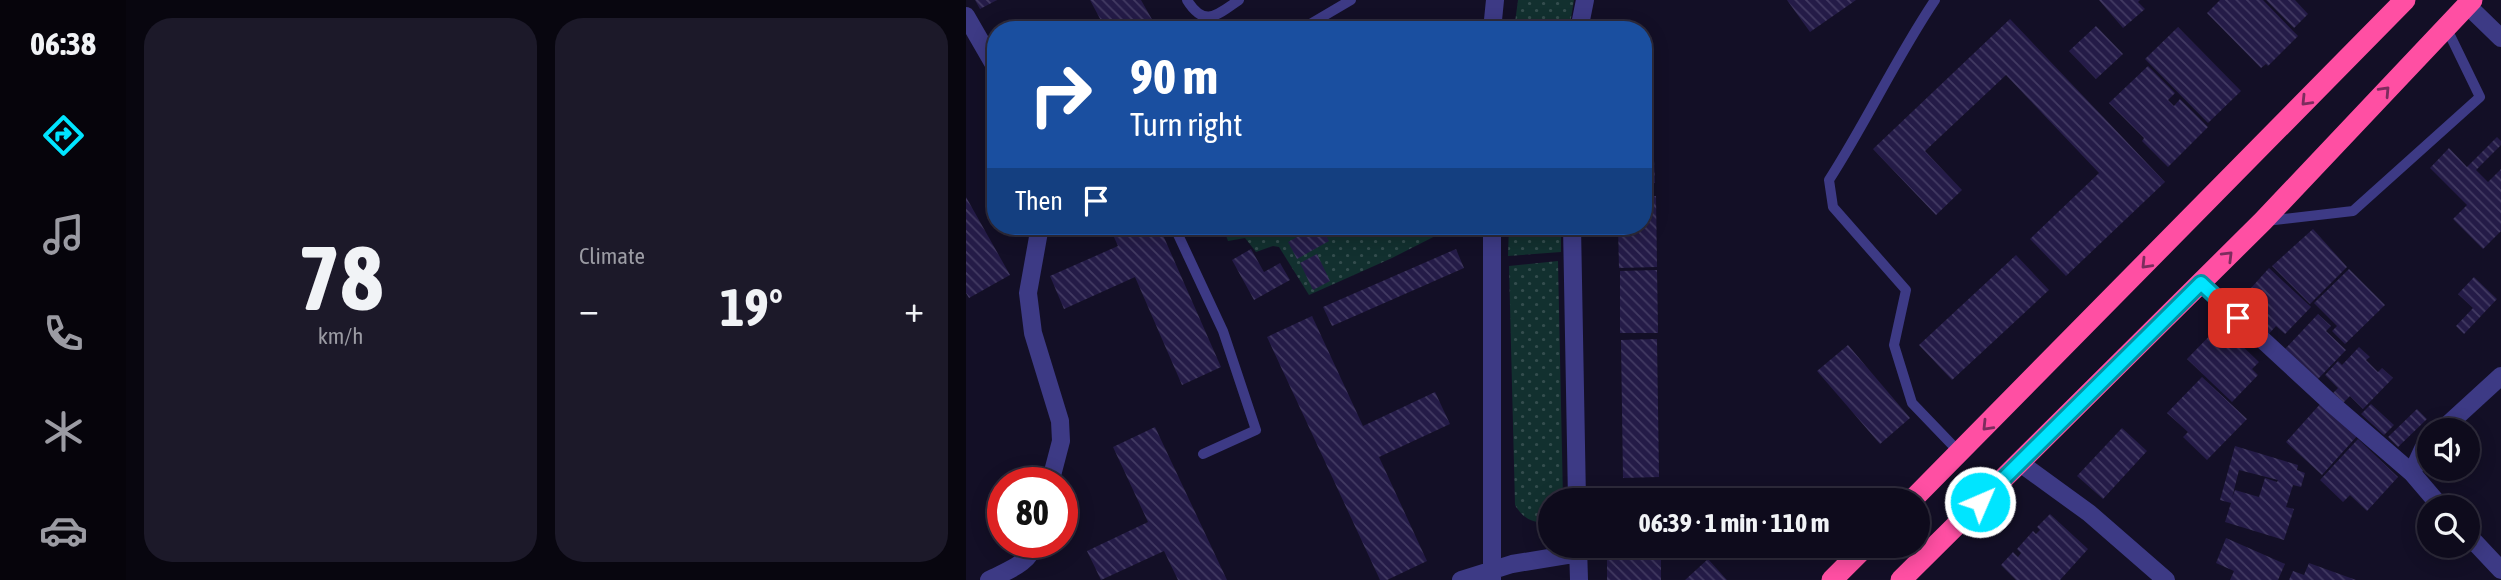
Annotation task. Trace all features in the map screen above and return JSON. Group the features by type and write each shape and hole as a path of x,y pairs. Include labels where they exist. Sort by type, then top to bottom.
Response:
{"highway":[{"path":"1924,488 2405,0"},
{"path":"1901,580 2263,221 2469,2"},
{"path":"1832,580 1854,558"}],"street":[{"path":"1493,21 1495,0"},
{"path":"1581,21 1585,0"},
{"path":"2469,2 2501,38"},
{"path":"966,16 987,48"},
{"path":"1038,235 1028,293 1033,333 1060,421 1061,441 1054,467"},
{"path":"1492,235 1492,574"},
{"path":"1572,235 1577,488"},
{"path":"2201,283 2332,404 2412,473 2431,495"},
{"path":"2455,418 2501,376"},
{"path":"2412,473 2417,462"},
{"path":"2020,463 2089,513 2166,580"},
{"path":"2480,548 2501,570"},
{"path":"989,580 1028,558"},
{"path":"1461,580 1549,558"},
{"path":"1578,558 1579,580"}],"lane":[{"path":"1187,0 1203,17 1214,17 1239,0"},
{"path":"1315,21 1351,0"},
{"path":"1935,0 1906,43 1857,136 1829,180 1833,207 1906,290 1894,345 1912,403 1960,453"},
{"path":"2263,221 2353,211 2480,97 2446,27"},
{"path":"1178,235 1223,331 1256,430 1203,454"}],"green space":[{"path":"1518,0 1574,0 1570,21 1515,21"},
{"path":"1226,235 1437,235 1309,295 1279,247 1273,246 1256,252 1245,238 1228,241"},
{"path":"1509,235 1561,235 1561,252 1508,256"},
{"path":"1558,261 1563,488 1538,488 1538,522 1521,513 1515,505 1509,266"}],"building":[{"path":"975,0 997,0 980,9"},
{"path":"1090,0 1141,0 1153,21 1101,21"},
{"path":"1787,0 1856,0 1810,32"},
{"path":"2099,0 2140,0 2138,2 2145,9 2123,28"},
{"path":"2220,0 2263,0 2298,36 2268,66 2266,64 2261,68 2207,13"},
{"path":"2266,0 2295,0 2308,14 2294,28"},
{"path":"2010,19 2165,182 2066,276 2030,239 2099,173 2006,75 1925,151 1962,190 1936,215 1873,149"},
{"path":"2096,26 2123,54 2096,79 2069,51"},
{"path":"2178,27 2241,91 2208,123 2145,59"},
{"path":"2148,66 2175,93 2168,100 2174,106 2180,99 2208,127 2168,167 2109,103"},
{"path":"1652,113 1655,183 1652,183"},
{"path":"2497,137 2501,145 2476,170 2488,182 2501,169 2501,231 2483,249 2453,219 2467,205 2430,168 2449,148 2467,167"},
{"path":"1652,196 1656,196 1657,267 1619,268 1618,235 1652,235"},
{"path":"966,197 1010,275 969,298 966,293"},
{"path":"2313,229 2347,267 2310,304 2272,266"},
{"path":"1113,235 1163,235 1221,367 1182,385 1135,277 1064,309 1050,276 1118,246"},
{"path":"1301,235 1326,235 1329,241 1297,259 1288,242"},
{"path":"1251,249 1264,272 1280,263 1290,280 1254,300 1232,260"},
{"path":"1456,249 1464,268 1332,326 1323,307"},
{"path":"1317,254 1330,281 1313,290 1300,263"},
{"path":"2016,255 2049,290 1952,380 1919,345"},
{"path":"2269,268 2311,307 2285,334 2276,326 2266,337 2234,307"},
{"path":"2349,269 2385,305 2345,344 2332,331 2337,326 2314,303"},
{"path":"1657,270 1658,333 1620,333 1620,271"},
{"path":"2474,277 2497,299 2464,334 2456,326 2473,308 2458,294"},
{"path":"2318,314 2331,326 2326,331 2346,350 2317,380 2285,349"},
{"path":"1312,316 1363,426 1435,392 1450,424 1379,457 1427,561 1387,580 1380,580 1267,337"},
{"path":"2223,322 2238,337 2235,339 2259,362 2252,369 2258,375 2232,402 2187,359"},
{"path":"1657,339 1659,477 1623,478 1621,340"},
{"path":"1848,345 1910,418 1880,444 1817,371"},
{"path":"2359,347 2370,357 2366,360 2378,372 2382,368 2393,378 2363,409 2350,396 2343,403 2333,393 2338,388 2325,375 2338,361 2342,365"},
{"path":"2202,377 2247,419 2207,460 2183,437 2188,432 2167,413"},
{"path":"2322,402 2358,435 2322,475 2286,442"},
{"path":"2371,404 2394,425 2384,435 2361,414"},
{"path":"2417,409 2426,418 2417,418 2417,429 2398,447 2388,437"},
{"path":"1155,427 1227,580 1178,580 1164,551 1101,580 1087,551 1148,522 1113,447"},
{"path":"2122,428 2147,451 2103,499 2077,476"},
{"path":"2358,439 2398,477 2367,511 2350,495 2343,502 2320,480"},
{"path":"2235,446 2298,465 2297,470 2305,473 2301,487 2293,485 2286,507 2294,509 2284,540 2225,522 2231,503 2220,500","holes":["2239,470 2278,480 2277,482 2265,478 2259,497 2235,490 2232,498"]},
{"path":"2050,514 2088,549 2060,580 2016,580 2001,565 2013,552 2018,557 2021,553 2017,549 2033,531 2036,534 2040,530 2037,527"},
{"path":"2226,538 2285,564 2278,580 2230,580 2234,571 2216,563"},
{"path":"1607,558 1661,558 1661,580 1607,580"},
{"path":"1708,559 1727,580 1685,580"},
{"path":"2309,563 2356,580 2289,580 2293,571 2304,575"}],"route":[{"path":"1980,502 2201,283 2238,318"}]}
